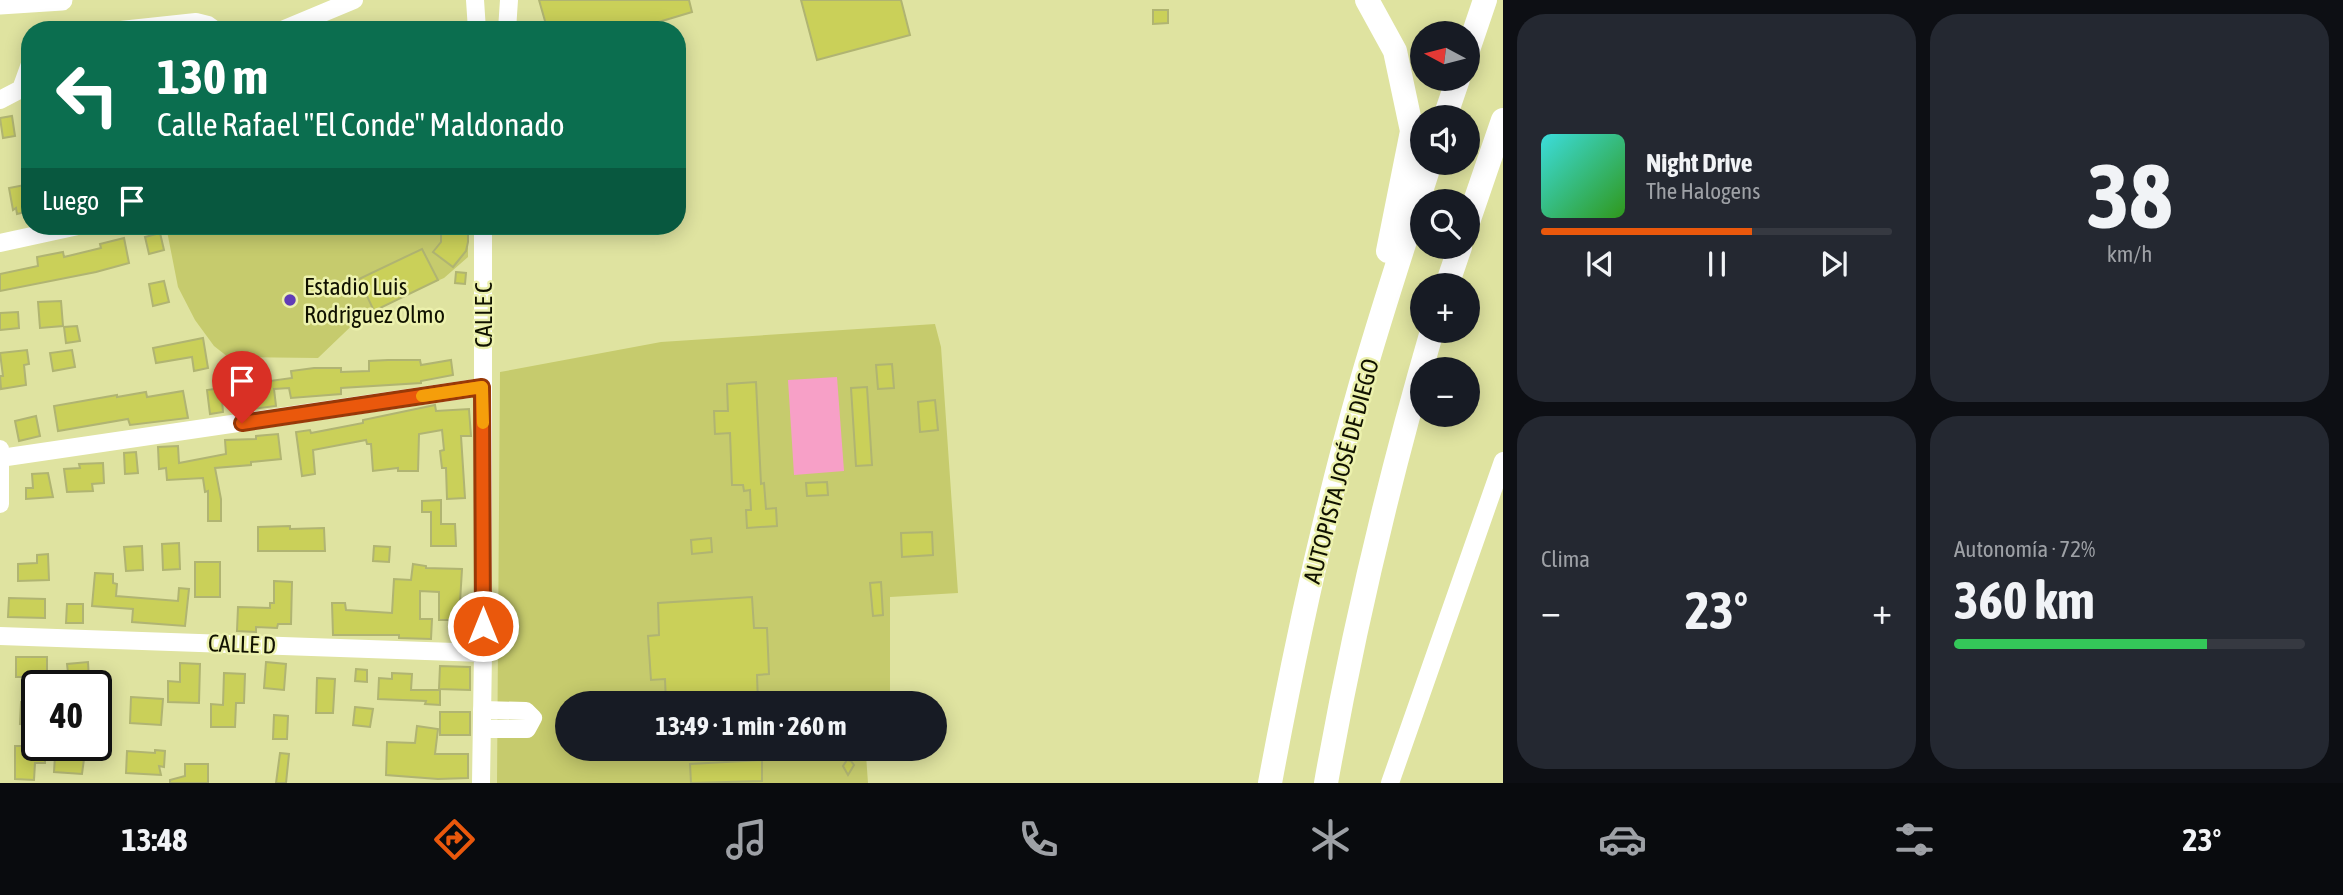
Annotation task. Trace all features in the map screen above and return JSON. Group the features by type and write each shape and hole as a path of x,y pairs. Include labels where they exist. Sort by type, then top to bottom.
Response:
{"highway":[{"path":"1362,380 1412,131 1395,51 1367,0"},
{"path":"1478,21 1485,0"},
{"path":"1480,189 1503,122"},
{"name":"AUTOPISTA JOSÉ DE DIEGO","path":"1270,783 1321,537 1362,380 1426,175"},
{"path":"1326,783 1341,700 1384,514 1430,343"}],"main road":[{"path":"0,4 62,0"}],"street":[{"path":"304,21 354,0"},
{"path":"475,0 476,21"},
{"path":"508,21 509,0"},
{"path":"0,100 21,89"},
{"path":"0,243 37,235"},
{"name":"CALLE C","path":"481,783 484,653 484,235"},
{"path":"0,504 0,455 482,387"},
{"path":"1390,783 1503,461"},
{"name":"CALLE D","path":"0,636 484,653"}],"green space":[{"name":"Estadio Luis Rodriguez Olmo","path":"168,235 468,235 468,257 444,278 366,312 318,358 228,357 214,346 195,320 178,287"},
{"path":"935,324 941,347 958,593 890,597 890,691 555,691 555,761 866,761 868,783 497,783 500,372 661,342"}],"shaded area":[{"path":"837,377 844,471 794,475 788,380"}],"building":[{"path":"539,0 689,0 692,12 662,21 545,21"},
{"path":"801,0 901,0 910,35 817,60"},
{"path":"1153,10 1168,10 1168,23 1153,24"},
{"path":"12,116 15,136 3,138 0,118"},
{"path":"21,186 21,213 17,214 16,208 13,210 9,188"},
{"path":"160,235 164,250 149,254 145,237"},
{"path":"441,235 468,235 466,251 453,267 433,252 441,242"},
{"path":"124,238 129,263 0,291 0,274 38,266 37,257 63,252 64,257 101,248 100,244"},
{"path":"422,249 438,280 374,311 359,279"},
{"path":"456,272 466,273 465,284 455,283"},
{"path":"164,281 169,302 153,306 149,284"},
{"path":"61,301 63,326 40,328 38,302"},
{"path":"18,312 19,328 0,330 0,313"},
{"path":"77,326 80,341 66,343 64,327"},
{"path":"203,338 208,368 194,371 192,357 156,363 153,348"},
{"path":"27,350 29,364 24,365 26,385 1,389 0,376 3,376 0,353"},
{"path":"72,350 75,367 53,371 50,353"},
{"path":"420,360 421,365 451,360 453,375 421,383 341,388 341,394 291,398 289,388 274,389 276,406 252,409 248,384 292,378 291,371 314,368 341,368 341,372 369,371 369,361"},
{"path":"892,364 894,388 878,389 876,365"},
{"path":"230,365 231,368 253,365 256,382 223,388 219,367"},
{"path":"756,382 761,484 764,483 766,509 776,508 777,526 747,528 746,510 751,510 750,490 744,491 743,485 732,485 730,433 715,434 714,411 728,411 727,384"},
{"path":"867,387 872,465 856,466 851,388"},
{"path":"221,388 223,412 210,414 207,390"},
{"path":"183,391 188,418 130,425 128,419 58,431 54,406 117,395 146,392 147,397"},
{"path":"935,400 938,430 920,432 918,402"},
{"path":"435,405 436,411 469,409 471,436 461,436 465,498 447,499 446,468 442,468 440,451 444,450 442,430 419,434 418,471 398,471 398,468 373,471 371,444 367,444 366,440 313,450 315,474 302,476 296,432 310,430 311,433 363,423 363,420"},
{"path":"36,416 40,436 19,441 15,421"},
{"path":"278,434 281,459 215,468 221,499 221,521 208,521 208,491 205,492 203,478 167,480 166,468 159,469 158,447 178,446 179,463 226,454 225,440 256,439 256,436"},
{"path":"136,452 138,473 125,474 124,453"},
{"path":"103,463 104,483 92,484 93,491 67,492 64,469 80,468 79,464"},
{"path":"48,473 53,497 26,499 26,488 33,488 32,474"},
{"path":"827,482 828,495 807,496 806,483"},
{"path":"441,500 441,524 455,524 456,546 431,546 431,512 422,512 422,501"},
{"path":"290,526 290,529 324,528 325,551 258,551 258,527"},
{"path":"932,532 933,555 902,557 901,533"},
{"path":"711,538 712,552 692,554 691,540"},
{"path":"179,543 180,569 163,570 162,544"},
{"path":"142,546 143,570 126,571 124,547"},
{"path":"374,546 390,547 389,562 373,561"},
{"path":"48,554 49,580 18,581 18,564 37,563 37,555"},
{"path":"195,562 220,562 220,597 195,597"},
{"path":"413,564 426,568 462,569 460,602 471,602 471,629 456,629 456,620 439,620 439,592 420,591 420,619 432,619 431,639 399,638 399,635 333,635 332,603 345,603 346,610 392,613 394,579 411,580"},
{"path":"95,573 113,574 113,583 117,584 116,596 178,601 179,588 189,589 185,626 132,622 133,609 92,606"},
{"path":"274,581 292,582 291,624 278,624 277,628 256,627 256,632 237,631 238,607 270,608 270,603 274,603"},
{"path":"881,582 883,615 873,616 870,583"},
{"path":"752,597 754,628 767,628 769,674 757,675 758,691 665,691 665,679 651,680 648,636 659,635 658,603"},
{"path":"9,598 45,599 45,618 8,617"},
{"path":"67,604 83,604 83,623 66,623"},
{"path":"16,657 47,657 47,670 21,670 21,677 16,677"},
{"path":"88,662 88,670 68,670 67,664"},
{"path":"266,662 286,664 284,690 264,688"},
{"path":"180,663 200,664 199,703 168,702 168,681 180,682"},
{"path":"440,666 470,667 470,690 439,689"},
{"path":"356,669 367,670 367,682 355,681"},
{"path":"224,673 245,674 244,703 236,703 235,727 211,727 211,704 223,705"},
{"path":"392,673 412,674 411,690 440,690 440,705 425,704 426,701 378,699 379,678 392,679"},
{"path":"317,678 335,679 333,713 316,713"},
{"path":"131,697 163,699 161,725 130,723"},
{"path":"355,707 373,709 370,727 353,725"},
{"path":"440,712 470,712 470,735 440,735"},
{"path":"274,715 288,716 287,739 273,739"},
{"path":"417,726 438,729 435,754 468,754 468,778 386,775 387,742 415,743"},
{"path":"15,746 21,746 21,761 45,761 35,763 34,780 15,779"},
{"path":"155,750 165,751 164,767 159,766 161,775 126,773 127,751 155,753"},
{"path":"280,753 289,754 286,783 276,783"},
{"path":"55,761 84,761 82,774 54,772"},
{"path":"762,761 762,781 691,783 690,764"},
{"path":"846,761 851,761 854,765 848,775 843,766"},
{"path":"185,764 208,764 208,783 170,783 170,780 185,776"}],"slow traffic":[{"path":"422,396 482,387 483,423"}],"place":[{"name":"Estadio Luis Rodriguez Olmo","path":"290,300"}],"route":[{"path":"242,423 482,387 483,626"}]}
